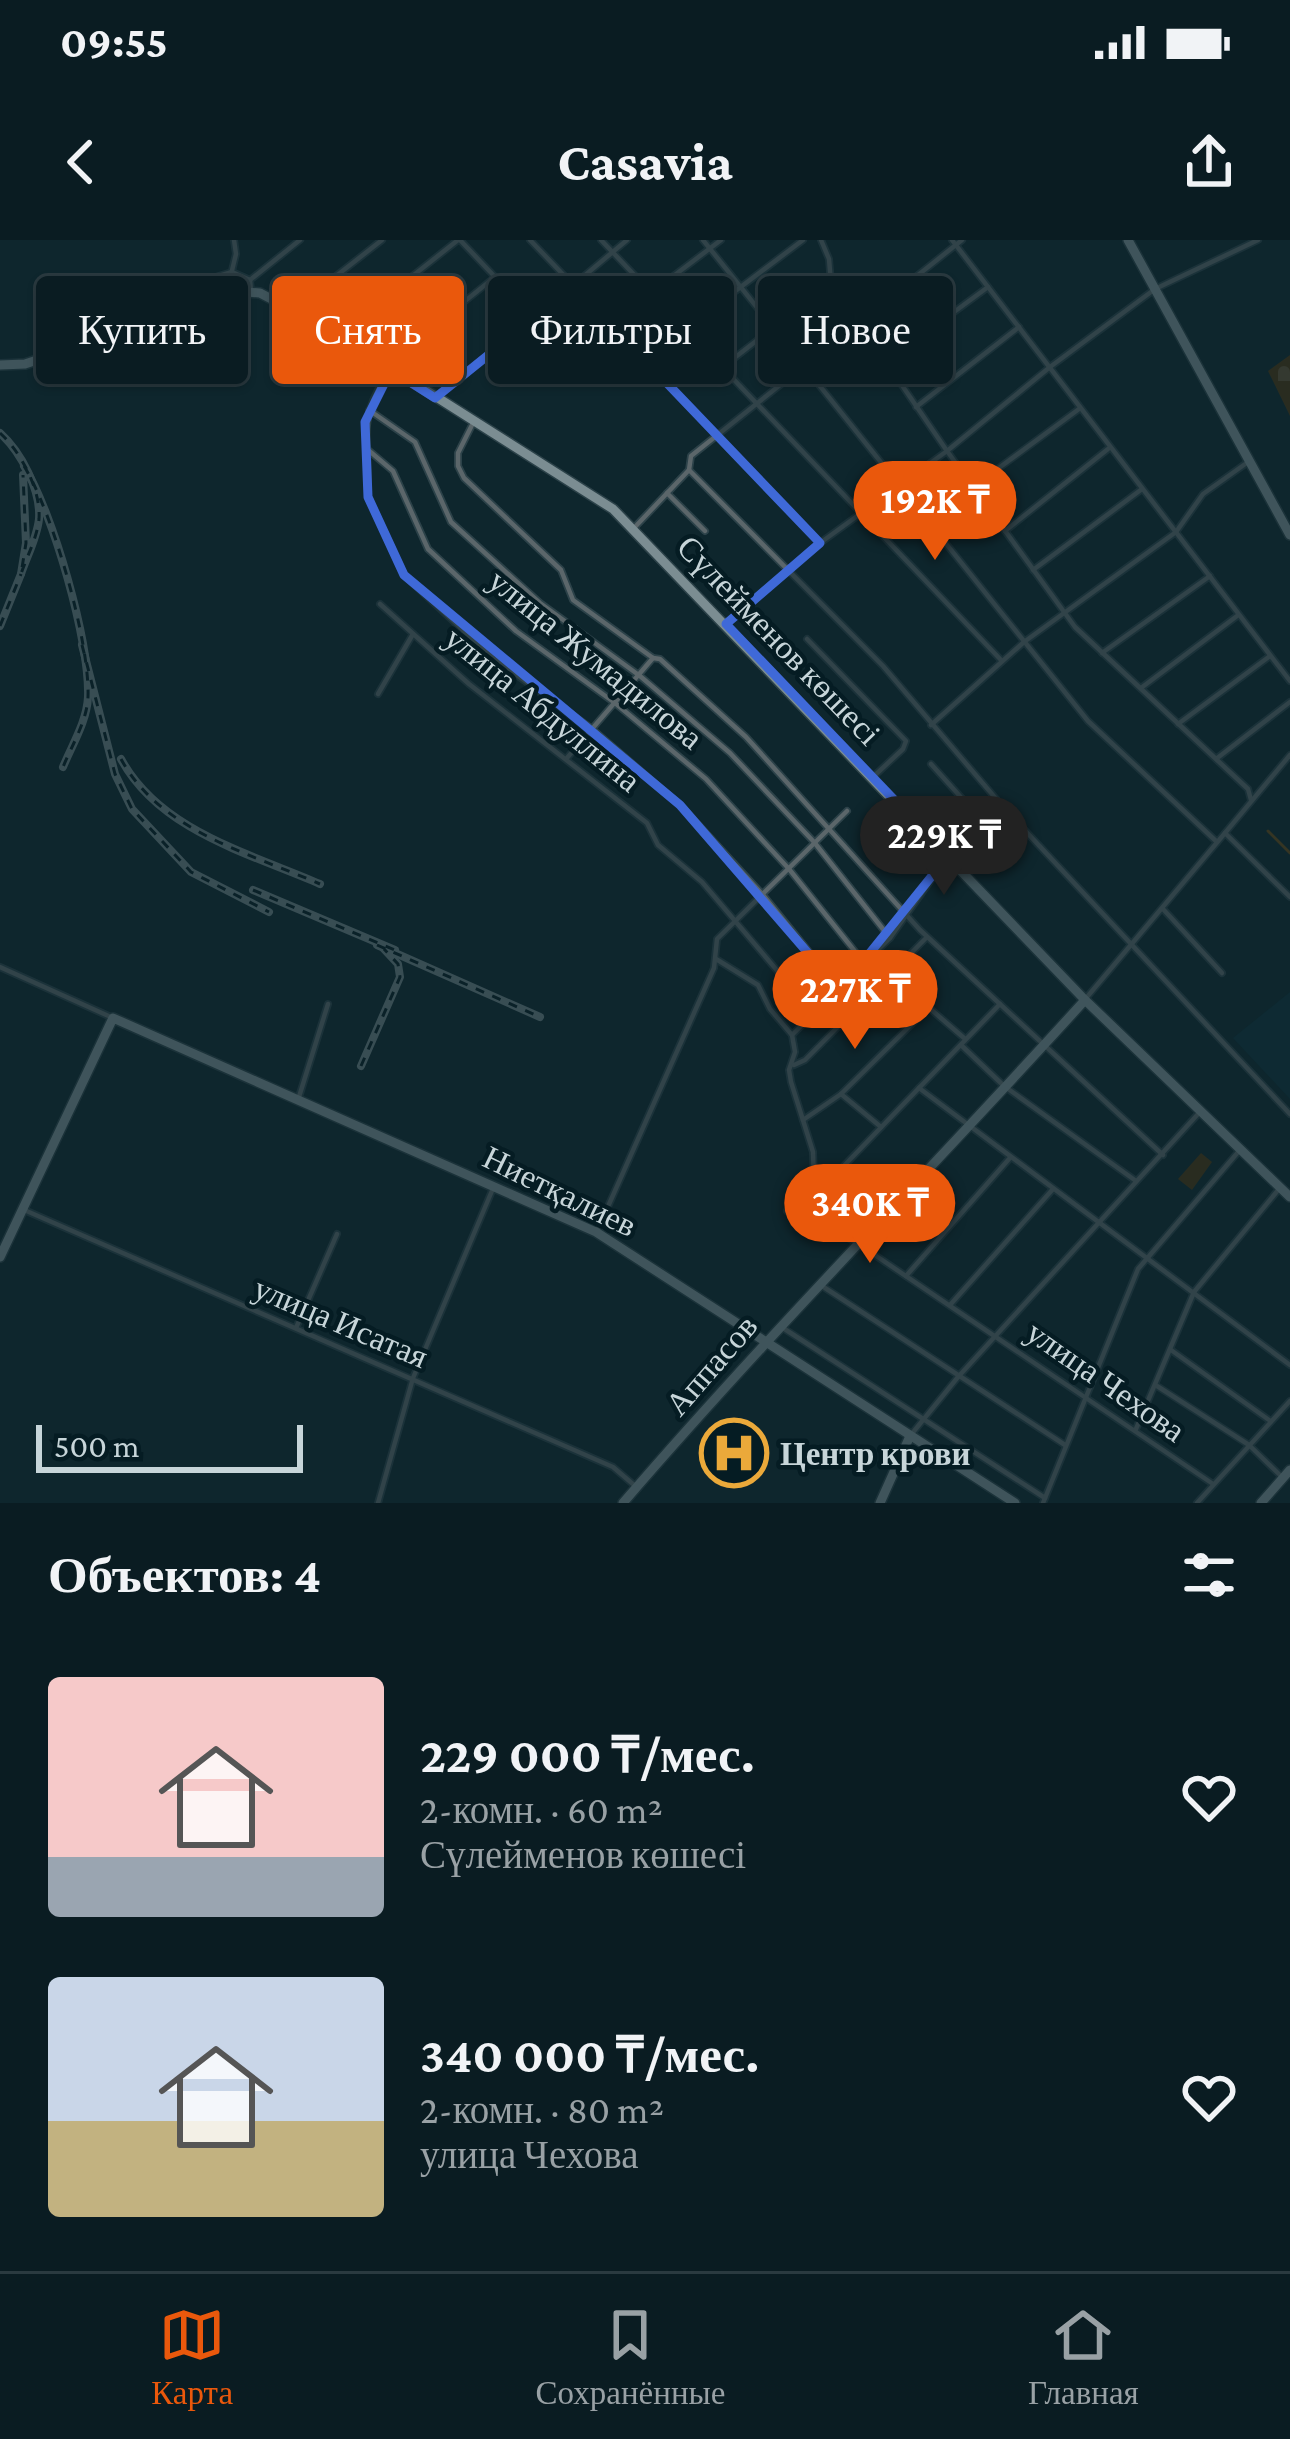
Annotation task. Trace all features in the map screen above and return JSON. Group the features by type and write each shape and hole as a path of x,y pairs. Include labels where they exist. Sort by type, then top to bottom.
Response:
{"street":[{"path":"231,276 234,240"},
{"path":"232,272 251,285 300,240"},
{"path":"336,276 382,240"},
{"path":"413,276 459,240 492,276"},
{"path":"530,240 564,276"},
{"path":"601,240 635,276"},
{"path":"585,276 627,240"},
{"path":"703,240 758,305"},
{"path":"674,276 721,240"},
{"path":"734,292 803,240"},
{"path":"821,240 830,276"},
{"path":"1128,240 1290,535"},
{"path":"726,624 820,543 946,452 1155,289 1258,240"},
{"path":"914,276 957,242 1290,681"},
{"path":"219,276 232,272"},
{"path":"464,303 488,283"},
{"name":"Сүлейменов көшесі","path":"248,286 272,297"},
{"path":"953,313 988,287"},
{"path":"916,407 1019,327"},
{"path":"734,358 758,340"},
{"path":"435,398 488,355"},
{"name":"Сүлейменов көшесі","path":"0,365 36,360"},
{"path":"734,378 1001,660"},
{"path":"380,384 364,422 368,496 404,575 493,658 592,729 680,805 763,895 840,990"},
{"name":"Сүлейменов көшесі","path":"413,384 613,509 634,528 1085,1000 1290,1197"},
{"path":"668,384 820,543"},
{"path":"634,528 689,470 691,456 781,384"},
{"path":"820,384 1088,721 1217,842"},
{"path":"901,384 1063,612 1248,789 1251,800"},
{"path":"973,488 1080,408"},
{"path":"368,410 415,442 452,522 540,603 640,676 730,753 814,842 890,938"},
{"path":"473,423 458,453 464,478 561,570 573,600 653,658 661,659 746,737 927,937 1163,1155"},
{"path":"1005,531 1110,448"},
{"name":"улица Жумадилова","path":"367,449 393,471 428,549 516,631 615,703 706,779 789,868 865,964"},
{"path":"931,724 1024,641 1176,532 1203,494 1250,460"},
{"path":"689,470 884,666 1003,807 1290,1114"},
{"path":"1033,570 1142,489"},
{"path":"667,493 705,531"},
{"path":"1102,653 1210,575"},
{"name":"улица Абдуллина","path":"380,604 469,684 647,824 658,844 738,921 814,1014"},
{"path":"1141,688 1238,615"},
{"path":"378,694 413,634"},
{"path":"807,639 906,741 904,749 873,777"},
{"path":"1178,724 1270,656"},
{"path":"567,758 653,658"},
{"path":"1216,759 1290,702"},
{"path":"1085,1000 1290,755"},
{"path":"931,764 985,824"},
{"path":"792,1035 890,938 948,856 1003,807"},
{"path":"596,1232 715,968 717,939 848,811"},
{"path":"1226,832 1290,897"},
{"path":"1162,909 1222,973"},
{"path":"814,1183 812,1152 789,1070 806,1060 927,937"},
{"path":"713,957 758,985 792,1035 794,1066"},
{"path":"0,968 113,1018 0,1257"},
{"path":"891,975 1004,1086 1138,1182"},
{"name":"Аппасов","path":"623,1503 818,1283 860,1245 1085,1000"},
{"path":"298,1100 328,1004"},
{"path":"803,1211 801,1198 814,1183 838,1172 1000,1004"},
{"path":"802,1121 842,1094 928,1008"},
{"name":"Ниетқалиев","path":"113,1018 596,1232 1016,1503"},
{"path":"919,1088 1290,1365"},
{"path":"842,1094 881,1127"},
{"path":"880,1503 910,1436 923,1419 1201,1112"},
{"path":"780,1327 1044,1501 1084,1396 1146,1258 1240,1149"},
{"path":"906,1276 1010,1158"},
{"path":"1136,1429 1193,1292 1290,1175"},
{"path":"378,1503 413,1378 494,1186"},
{"path":"950,1305 1053,1189"},
{"name":"улица Чехова","path":"801,1198 787,1210 803,1211 860,1245 1213,1484"},
{"name":"улица Исатая","path":"22,1209 613,1467 637,1487"},
{"path":"296,1328 338,1234"},
{"path":"818,1283 1065,1445"},
{"path":"1170,1349 1268,1420"},
{"path":"1155,1385 1286,1474 1261,1503"},
{"path":"1197,1503 1290,1401"}],"highlighted area":[{"path":"574,286 820,543 726,624 948,856 840,990 680,805 404,575 368,497 365,422 391,370 435,398"}],"shaded area":[{"path":"1290,992 1290,1099 1233,1038"}],"green space":[{"path":"1290,355 1290,416 1268,371"},
{"path":"1201,1153 1212,1162 1192,1190 1178,1179"}],"waterway":[{"path":"1268,831 1290,853"}],"railway":[{"path":"0,433 28,472 39,508 36,533 21,574 26,543 23,475"},
{"path":"24,466 58,545 87,673 85,715 63,767"},
{"path":"0,626 21,574"},
{"path":"82,645 115,774 132,809 191,872 269,912"},
{"path":"121,759 138,784 182,822 320,884"},
{"path":"253,890 395,950"},
{"path":"377,945 540,1017"},
{"path":"361,1066 400,977 398,964 384,949"}],"place":[{"name":"Центр крови","path":"734,1453"}]}
